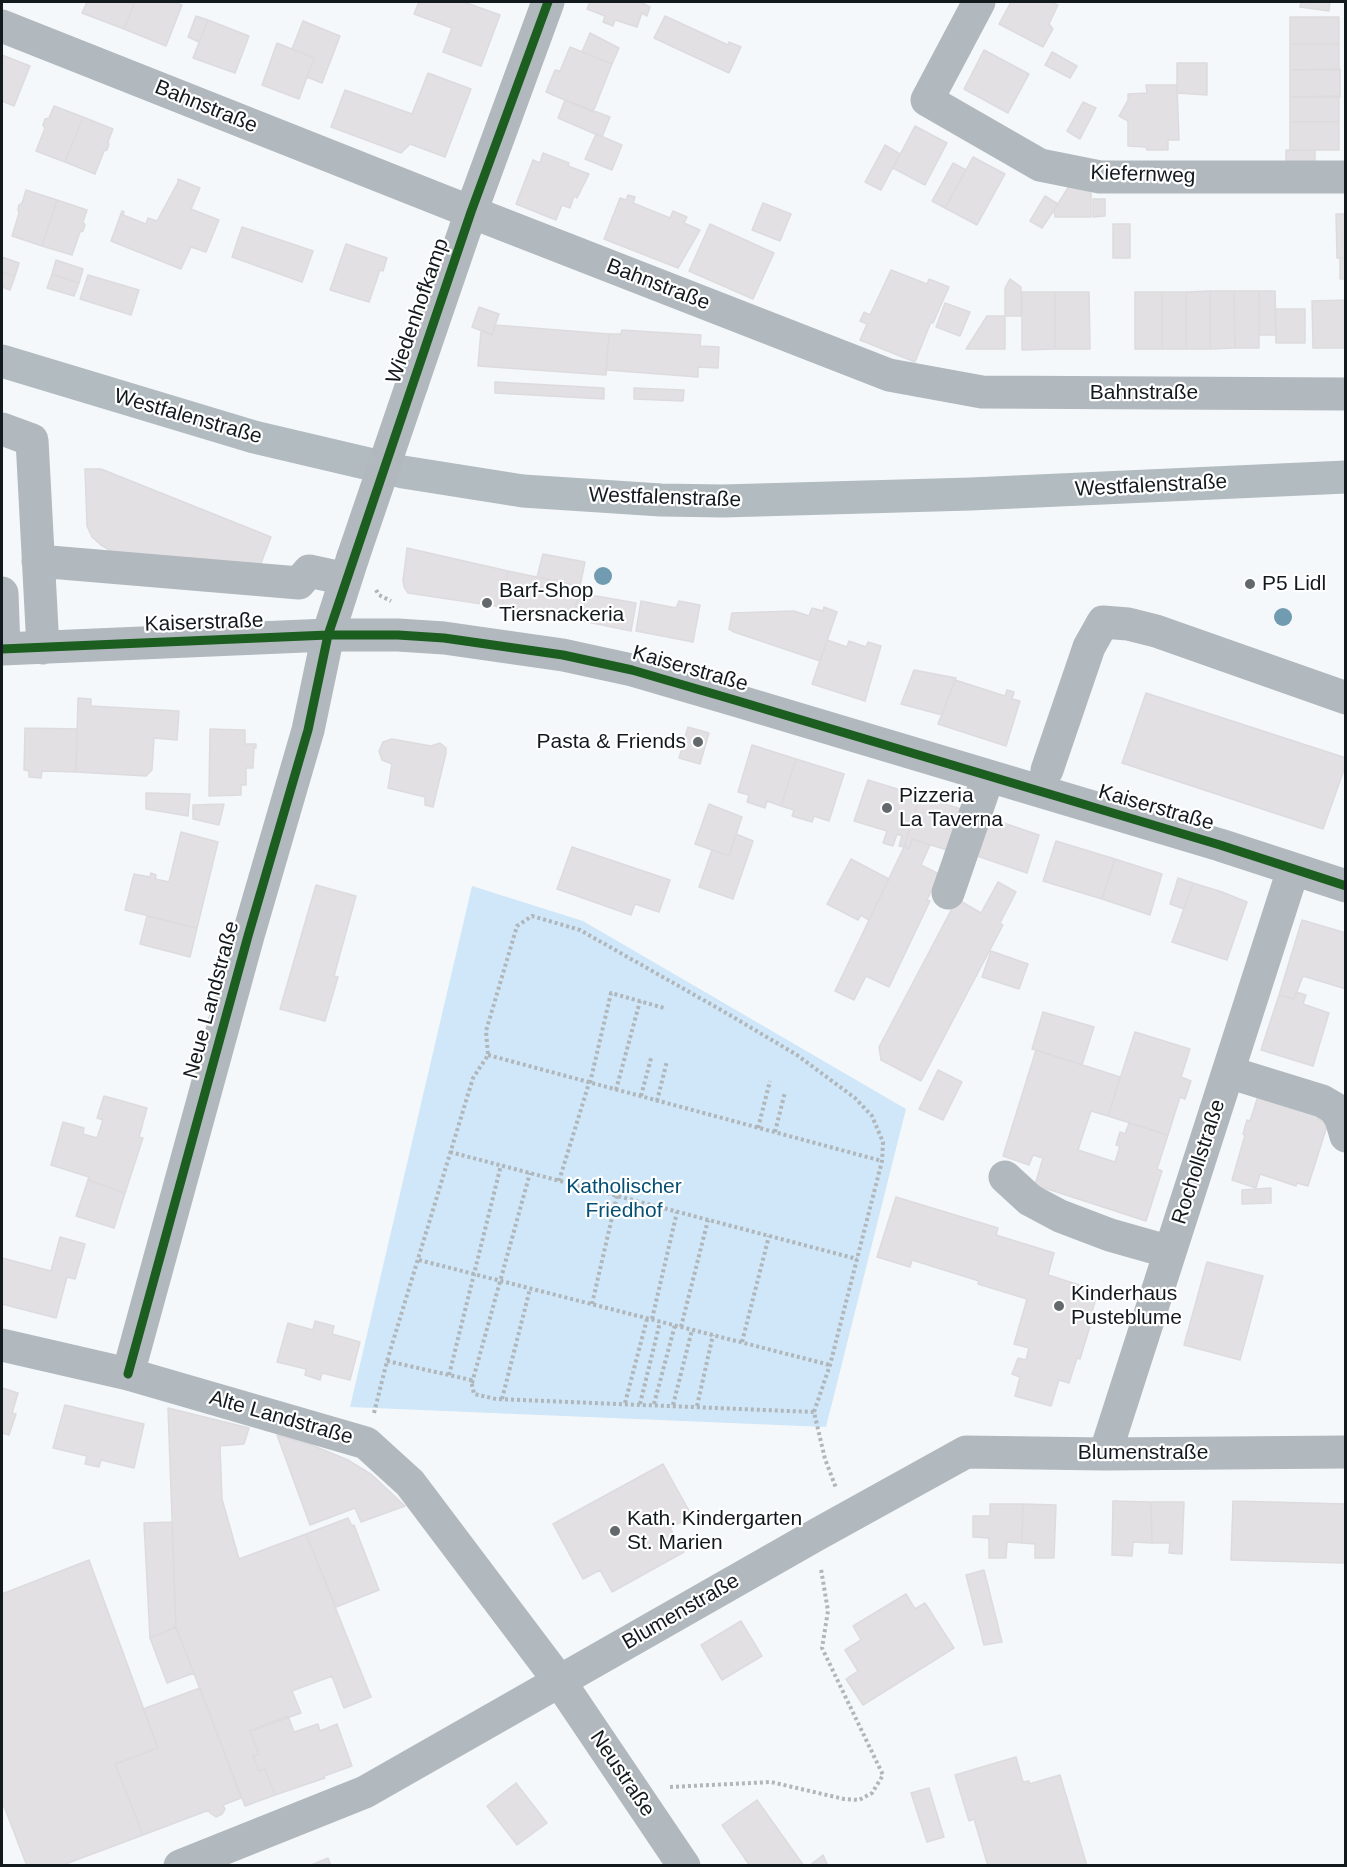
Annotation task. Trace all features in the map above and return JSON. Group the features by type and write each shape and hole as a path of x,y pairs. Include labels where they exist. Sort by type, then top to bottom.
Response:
{"main road":[{"name":"Westfalenstraße","path":"2,361 265,440 403,472 523,491 661,500 723,501 1152,487 1346,477"}],"street":[{"name":"Wiedenhofkamp","path":"328,635 471,212 548,2"},
{"name":"Kiefernweg","path":"979,2 927,100 1040,165 1100,177 1346,177"},
{"name":"Bahnstraße","path":"2,26 889,375 982,392 1346,394"},
{"path":"2,429 32,440 43,648"},
{"path":"38,561 299,583 309,571 350,568"},
{"path":"2,593 3,649"},
{"path":"1047,770 1089,647 1103,622 1128,624 1156,631 1346,698"},
{"name":"Kaiserstraße","path":"3,649 328,635 444,638 563,655 642,673 1220,845 1346,886"},
{"name":"Neue Landstraße","path":"128,1374 248,936 308,730 328,635"},
{"path":"948,893 988,777"},
{"name":"Rochollstraße","path":"1105,1454 1293,870"},
{"path":"1228,1072 1322,1101 1334,1108 1341,1119 1346,1136"},
{"path":"1005,1177 1030,1200 1060,1216 1110,1235 1170,1252"},
{"name":"Alte Landstraße","path":"2,1345 128,1374 366,1443 410,1483 560,1682"},
{"name":"Blumenstraße","path":"180,1866 365,1792 966,1452 1105,1454 1346,1452"},
{"name":"Neustraße","path":"560,1682 684,1866"}],"path":[{"path":"366,1443 387,1361 473,1078 488,1055 486,1031 517,926 532,916 580,930 797,1055 855,1098 872,1116 883,1142 882,1161 830,1365 814,1412 825,1459 849,1517"},
{"path":"559,1181 590,1083 611,993 664,1008"},
{"path":"616,1090 640,1001"},
{"path":"488,1055 882,1161"},
{"path":"641,1096 651,1058"},
{"path":"657,1101 667,1061"},
{"path":"758,1128 770,1081"},
{"path":"775,1132 785,1092"},
{"path":"450,1152 857,1259"},
{"path":"449,1375 472,1274 501,1165"},
{"path":"530,1173 472,1383 474,1394 502,1400 654,1404 814,1412"},
{"path":"592,1304 616,1196"},
{"path":"625,1403 650,1319 677,1212"},
{"path":"681,1327 708,1220"},
{"path":"742,1342 769,1236"},
{"path":"419,1260 830,1365"},
{"path":"502,1400 530,1289"},
{"path":"640,1404 660,1322"},
{"path":"654,1404 675,1325"},
{"path":"673,1406 692,1330"},
{"path":"697,1406 713,1335"},
{"path":"387,1361 471,1380 472,1383"},
{"path":"663,1787 771,1782 844,1799 859,1800 872,1793 883,1775 822,1648 828,1611 816,1535"}],"green space":[{"name":"Katholischer Friedhof","path":"472,886 583,921 906,1109 826,1427 350,1407"}],"building":[{"path":"87,2 135,2 124,29 82,13"},
{"path":"135,2 173,2 182,5 166,46 124,29"},
{"path":"419,2 464,2 500,15 481,66 443,52 452,28 414,14"},
{"path":"590,2 640,2 650,7 647,16 642,13 637,27 615,20 613,26 603,22 605,16 587,9"},
{"path":"1011,2 1051,2 1058,5 1049,24 1053,29 1043,47 999,24"},
{"path":"1301,2 1330,2 1329,11 1300,7"},
{"path":"196,16 208,20 199,42 188,37"},
{"path":"665,16 728,45 729,42 741,47 729,73 654,38"},
{"path":"1290,17 1339,17 1339,44 1290,44"},
{"path":"208,20 249,36 235,73 193,58"},
{"path":"303,21 340,36 322,83 307,77 314,58 292,49"},
{"path":"590,33 619,48 612,64 582,52"},
{"path":"277,43 314,58 299,99 262,85"},
{"path":"1290,44 1339,44 1339,70 1290,70"},
{"path":"570,47 612,64 593,112 546,92 555,70 560,71"},
{"path":"984,50 1029,74 1008,113 964,89"},
{"path":"1052,52 1077,66 1070,78 1045,65"},
{"path":"2,55 30,66 14,106 2,101"},
{"path":"1177,63 1207,63 1207,95 1177,93"},
{"path":"1340,69 1340,97 1290,97 1290,70"},
{"path":"428,73 471,89 445,157 410,144 401,153 331,127 345,90 412,114"},
{"path":"1146,85 1177,85 1179,140 1168,140 1168,150 1147,150 1146,147 1128,146 1128,121 1119,116 1128,100 1128,94 1147,93"},
{"path":"1339,96 1339,122 1290,122 1290,97"},
{"path":"565,100 610,117 602,137 558,118"},
{"path":"1083,102 1096,108 1080,139 1067,131"},
{"path":"54,106 83,117 65,162 36,151 45,128 43,125 45,119 49,118"},
{"path":"83,117 113,129 107,150 104,151 95,174 65,162"},
{"path":"1290,122 1339,122 1339,150 1290,150"},
{"path":"915,126 947,143 925,185 893,168"},
{"path":"596,134 622,145 612,170 585,159"},
{"path":"885,145 900,154 881,190 865,182"},
{"path":"1286,150 1315,150 1315,164 1286,164"},
{"path":"543,153 589,174 577,198 574,196 570,208 562,205 556,220 516,204 533,160 540,163"},
{"path":"973,157 1005,174 977,225 945,208"},
{"path":"953,163 966,170 945,208 932,201"},
{"path":"178,179 200,188 191,209 219,220 206,252 191,247 181,269 111,241 122,211 123,215 146,224 148,218 157,221"},
{"path":"1069,186 1091,190 1091,217 1055,217 1054,210"},
{"path":"26,190 57,200 42,246 12,236 19,205 22,203"},
{"path":"628,195 635,197 633,203 670,218 673,211 687,217 684,223 700,230 678,268 604,239 620,198 626,200"},
{"path":"1045,196 1058,204 1042,228 1030,221"},
{"path":"1093,199 1105,199 1105,216 1093,217"},
{"path":"57,200 87,210 83,231 80,232 72,255 42,246"},
{"path":"763,203 791,214 780,241 752,230"},
{"path":"1336,214 1346,214 1346,258 1337,258"},
{"path":"710,224 774,253 753,299 689,271"},
{"path":"1113,224 1130,224 1130,258 1113,258"},
{"path":"242,227 313,251 302,282 232,257"},
{"path":"346,244 387,258 383,271 380,270 369,302 330,290"},
{"path":"2,257 19,263 15,276 2,272"},
{"path":"1340,258 1346,258 1346,279 1340,279"},
{"path":"56,260 83,269 79,283 52,274"},
{"path":"891,270 927,284 929,279 949,287 933,323 931,322 915,362 860,340 867,324 860,321 864,312 870,315"},
{"path":"2,272 15,276 10,290 2,287"},
{"path":"52,274 79,283 74,296 47,288"},
{"path":"88,275 139,290 131,315 80,299"},
{"path":"1010,279 1021,287 1021,316 1005,316 1005,288"},
{"path":"1210,291 1210,349 1186,349 1186,292"},
{"path":"1210,291 1234,291 1235,348 1210,349"},
{"path":"1234,291 1259,291 1259,348 1235,348"},
{"path":"1259,291 1275,291 1276,335 1259,335"},
{"path":"1022,292 1055,292 1055,349 1022,350"},
{"path":"1055,292 1089,292 1090,349 1055,349"},
{"path":"1135,292 1162,292 1162,349 1135,349"},
{"path":"1162,292 1186,292 1186,349 1162,349"},
{"path":"1346,300 1346,348 1313,348 1312,301"},
{"path":"945,303 970,312 960,336 936,327"},
{"path":"479,307 499,314 492,335 472,327"},
{"path":"1275,309 1305,309 1305,343 1276,343"},
{"path":"987,316 1005,316 1005,349 966,349"},
{"path":"495,325 609,334 606,375 478,366 481,330 492,335"},
{"path":"622,330 701,335 700,346 719,347 718,368 698,367 698,377 606,370 609,334 621,334"},
{"path":"495,382 604,388 604,399 495,393"},
{"path":"634,388 684,390 683,401 634,399"},
{"path":"85,469 101,469 271,537 258,571 111,551 92,537 87,526"},
{"path":"407,548 508,571 502,607 408,593 403,581"},
{"path":"543,554 585,562 580,586 537,577"},
{"path":"508,571 580,586 573,619 502,607"},
{"path":"579,593 636,603 631,631 573,619"},
{"path":"641,601 676,608 679,601 700,605 693,642 636,631"},
{"path":"824,607 837,612 820,661 729,629 732,613 794,611 809,616 812,608 823,611"},
{"path":"827,640 847,647 849,641 866,647 868,642 881,646 865,701 812,684"},
{"path":"914,670 956,678 942,715 901,704"},
{"path":"955,680 1005,696 1007,690 1014,692 1012,699 1020,701 1006,746 938,724"},
{"path":"1146,693 1346,758 1346,764 1323,829 1122,763"},
{"path":"78,698 91,699 91,706 179,711 177,740 154,738 152,770 146,776 76,772"},
{"path":"688,727 709,733 700,764 679,758"},
{"path":"25,728 77,729 76,772 42,771 41,778 29,777 29,771 24,770"},
{"path":"210,729 245,730 245,744 256,744 253,768 246,768 246,785 241,785 241,795 209,796"},
{"path":"392,739 431,746 440,743 446,748 433,807 425,805 425,797 388,788 392,764 382,760 379,751 383,742"},
{"path":"752,745 796,759 781,806 767,801 765,808 747,802 749,795 738,792"},
{"path":"796,759 844,774 829,821 814,816 812,822 792,816 794,810 781,806"},
{"name":"Pizzeria La Taverna","path":"868,780 920,796 904,847 899,846 902,836 897,834 893,846 883,843 887,831 854,821"},
{"path":"146,793 190,794 188,816 146,809"},
{"path":"920,796 961,809 947,850 912,839 909,849 904,847"},
{"path":"224,804 219,825 193,819 193,805"},
{"path":"709,804 742,817 729,856 695,844"},
{"path":"989,818 1039,835 1027,873 977,856"},
{"path":"181,832 218,842 197,928 125,910 134,874 150,877 151,873 156,875 155,879 169,882"},
{"path":"736,834 753,841 733,899 699,887 712,850 729,856"},
{"path":"912,839 930,845 921,865 939,874 927,900 930,901 889,987 866,976 854,1000 835,991 904,847 909,849"},
{"path":"1056,841 1115,859 1102,899 1043,881"},
{"path":"572,847 670,880 659,912 635,904 631,915 557,889"},
{"path":"851,859 889,879 869,920 861,915 858,920 827,904"},
{"path":"1115,859 1162,874 1150,915 1102,899"},
{"path":"1178,878 1193,883 1184,909 1170,904"},
{"path":"998,882 1016,892 1000,923 1003,925 921,1081 881,1060 879,1047 957,899 981,913"},
{"path":"1193,883 1247,902 1227,960 1172,942"},
{"path":"316,885 356,896 334,976 338,977 325,1021 280,1009"},
{"path":"147,916 197,928 190,957 140,944"},
{"path":"1302,920 1346,933 1346,989 1303,976 1294,999 1279,995"},
{"path":"991,951 1028,964 1019,989 982,977"},
{"path":"1296,992 1306,995 1303,1004 1329,1013 1313,1066 1261,1050 1279,995 1294,999"},
{"path":"1043,1012 1094,1027 1082,1065 1032,1049"},
{"path":"1135,1032 1190,1049 1181,1077 1191,1081 1185,1099 1180,1097 1168,1135 1108,1116"},
{"path":"1036,1050 1120,1077 1108,1116 1091,1111 1078,1150 1115,1162 1120,1146 1116,1145 1120,1132 1125,1134 1129,1123 1168,1135 1157,1169 1162,1171 1146,1221 1035,1185 1043,1158 1033,1155 1029,1165 1003,1156"},
{"path":"938,1070 962,1082 943,1120 919,1109"},
{"path":"1259,1093 1321,1110 1318,1119 1328,1123 1308,1186 1297,1183 1296,1186 1260,1174 1256,1188 1232,1180 1247,1120 1250,1121"},
{"path":"104,1096 147,1108 139,1137 143,1138 125,1193 88,1180 89,1177 51,1165 63,1122 84,1128 83,1134 97,1138 103,1120 97,1118"},
{"path":"88,1180 125,1193 114,1228 76,1216"},
{"path":"1271,1188 1271,1203 1242,1204 1242,1190"},
{"name":"Kinderhaus Pusteblume","path":"896,1197 998,1228 996,1235 1054,1253 1048,1275 1098,1291 1080,1359 1077,1358 1069,1383 1059,1380 1051,1406 1015,1396 1020,1377 1012,1374 1018,1358 1026,1360 1029,1348 1014,1344 1027,1299 912,1260 910,1267 877,1257"},
{"path":"60,1237 85,1244 75,1279 67,1277 56,1318 2,1304 2,1258 51,1271"},
{"path":"1207,1262 1263,1276 1240,1360 1184,1345"},
{"path":"315,1321 334,1326 332,1334 360,1342 350,1380 322,1373 320,1380 305,1375 306,1369 277,1362 288,1323 313,1330"},
{"path":"2,1388 18,1393 12,1413 16,1414 9,1435 2,1433"},
{"path":"65,1405 144,1424 134,1468 101,1460 99,1467 85,1464 87,1456 53,1448"},
{"path":"168,1408 249,1428 244,1444 220,1446 222,1499 239,1559 306,1534 371,1697 344,1708 332,1676 292,1691 301,1713 250,1731 259,1754 253,1756 259,1771 265,1769 275,1795 245,1806 176,1627"},
{"path":"277,1435 309,1444 348,1460 372,1475 405,1506 361,1522 355,1508 310,1525"},
{"path":"663,1464 692,1516 670,1528 684,1552 612,1592 600,1570 583,1579 553,1524"},
{"path":"1113,1501 1151,1502 1152,1543 1133,1542 1132,1556 1112,1555"},
{"path":"1233,1501 1346,1504 1345,1563 1231,1560"},
{"path":"1151,1502 1184,1502 1182,1554 1169,1553 1170,1543 1152,1543"},
{"path":"990,1504 1023,1504 1022,1543 1007,1542 1006,1558 989,1558 989,1538 973,1537 973,1516 990,1516"},
{"path":"1023,1504 1056,1505 1054,1558 1035,1558 1035,1544 1022,1543"},
{"path":"348,1518 352,1526 354,1525 379,1590 336,1607 306,1534"},
{"path":"172,1522 176,1627 150,1638 144,1523"},
{"path":"89,1560 158,1748 115,1764 143,1835 60,1866 27,1866 4,1806 2,1807 2,1594"},
{"path":"984,1570 1002,1642 984,1645 966,1575"},
{"path":"906,1594 915,1609 925,1603 954,1648 863,1705 846,1679 858,1671 845,1650 861,1640 853,1626"},
{"path":"741,1621 762,1656 722,1680 701,1645"},
{"path":"176,1627 194,1673 167,1683 150,1638"},
{"path":"200,1688 241,1798 223,1805 225,1809 216,1817 209,1810 143,1835 115,1764 158,1748 143,1709"},
{"path":"288,1716 294,1732 318,1724 320,1731 337,1724 352,1766 275,1795 265,1769 259,1771 253,1756 259,1754 250,1731"},
{"path":"1016,1757 1023,1782 1029,1781 1029,1784 1060,1775 1087,1866 988,1866 974,1819 969,1821 955,1775"},
{"path":"516,1783 547,1823 517,1845 487,1806"},
{"path":"929,1788 944,1837 927,1842 911,1793"},
{"path":"757,1800 804,1866 750,1866 722,1825"},
{"path":"823,1855 828,1866 809,1866"},
{"path":"328,1858 331,1866 309,1866"}],"cycle path":[{"path":"128,1374 248,936 308,730 328,635 471,212 548,2"},
{"path":"2,649 328,635 398,635 444,638 563,655 632,670 738,701 1220,845 1346,886"}],"place":[{"name":"P5 Lidl","path":"1250,584"},
{"name":"Barf-Shop Tiersnackeria","path":"487,603"},
{"name":"Pasta & Friends","path":"698,742"},
{"name":"Pizzeria La Taverna","path":"887,808"},
{"name":"Kinderhaus Pusteblume","path":"1059,1306"},
{"name":"Kath. Kindergarten St. Marien","path":"615,1531"}]}
